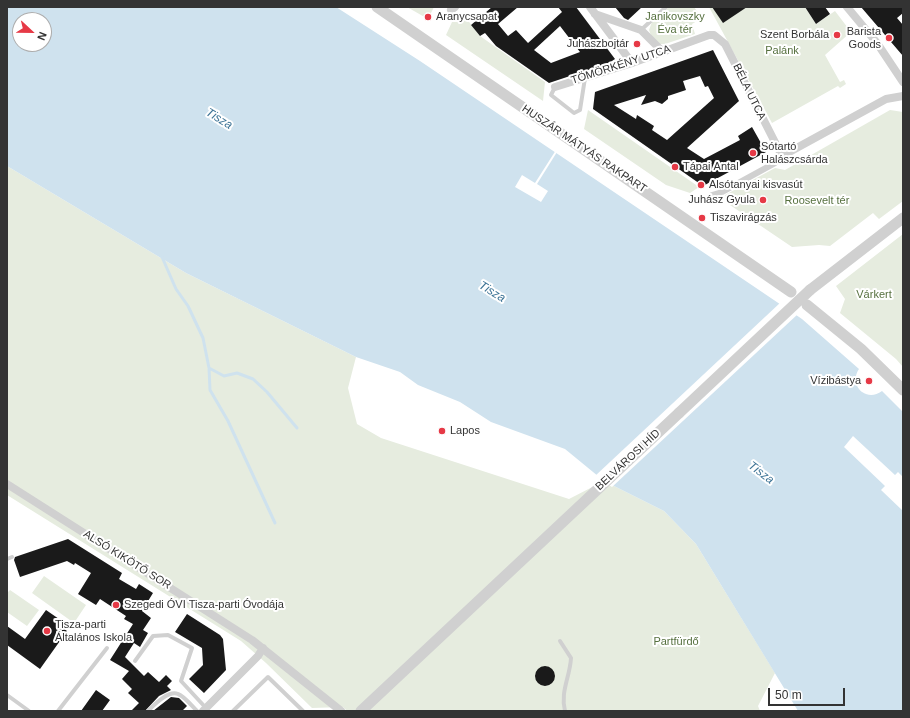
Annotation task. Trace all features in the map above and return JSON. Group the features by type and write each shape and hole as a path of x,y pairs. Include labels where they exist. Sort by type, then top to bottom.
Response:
{"street":[{"name":"HUSZÁR MÁTYÁS RAKPART","path":"377,7 791,292"},
{"path":"590,7 632,63"},
{"path":"847,7 877,43 903,82"},
{"path":"595,14 641,30 663,52"},
{"name":"TÖMÖRKÉNY UTCA","path":"554,87 632,63 709,35"},
{"name":"BÉLA UTCA","path":"709,35 718,37 725,44 782,156"},
{"path":"712,195 722,192 775,163 782,156 880,103 903,96"},
{"name":"BELVÁROSI HÍD","path":"361,711 810,290 903,218"},
{"path":"807,305 860,349 903,390"},
{"name":"ALSÓ KIKÖTŐ SOR","path":"7,484 228,624 262,648 341,711"},
{"path":"204,710 258,656 262,648"}],"lane":[{"path":"641,30 666,7"},
{"path":"554,87 551,95 574,113 580,110 585,78"},
{"path":"7,559 12,557"},
{"path":"135,661 153,636 168,635 192,648 181,681 204,710"},
{"path":"560,641 571,658 564,689 563,701 565,711"},
{"path":"58,711 107,648"},
{"path":"233,711 268,678 303,711"},
{"path":"148,711 156,703 172,693 178,694 197,711"},
{"path":"7,695 29,711"}],"green space":[{"path":"407,7 434,7 428,19"},
{"name":"Janikovszky Éva tér","path":"669,7 694,7 702,18 692,24 695,34 665,44 659,44 652,38 649,30 652,22"},
{"name":"Palánk","path":"709,7 805,7 816,24 835,11 851,32 825,55 840,82 844,80 846,84 840,88 838,86 772,123"},
{"path":"463,14 480,36 545,82 543,101 446,35 452,22"},
{"path":"588,110 699,187 690,193 666,185 584,129"},
{"name":"Roosevelt tér","path":"890,110 903,112 903,201 879,219 873,213 830,246 819,245 792,247 730,205 725,195 775,168 785,170"},
{"name":"Partfürdő","path":"7,166 186,273 356,357 348,388 357,424 381,438 569,499 604,481 664,511 696,544 775,673 758,706 760,711 347,711 343,707 312,708 241,641 7,495"},
{"name":"Várkert","path":"903,234 903,367 896,359 840,313 845,299 836,286"},
{"path":"44,576 86,605 74,623 32,593"},
{"path":"10,590 39,610 27,626 7,612 7,593"}],"water":[{"name":"Tisza","path":"7,7 336,7 420,61 802,319 859,369 856,375 856,381 860,390 865,394 870,395 882,391 903,412 903,711 798,711 696,544 664,511 604,481 565,449 491,422 460,402 418,385 400,372 356,357 186,273 7,166"}],"pier":[{"path":"556,150 557,152 537,184 548,191 541,202 515,187 522,175 535,183"},
{"path":"781,302 798,314 612,487 595,476"},
{"path":"853,436 895,475 898,472 903,477 903,511 881,490 885,486 844,447"}],"building":[{"path":"492,7 518,7 498,24 508,36 516,30 528,43 562,12 558,7 576,7 615,59 609,63 549,83 496,46 485,33 480,36 471,25","holes":["560,26 580,52 551,63 534,50"]},
{"path":"615,7 642,7 628,20 624,18"},
{"path":"712,7 747,7 723,23"},
{"path":"805,7 825,7 830,14 816,24"},
{"path":"861,7 903,7 903,13 897,18 903,25 903,56"},
{"path":"713,50 739,101 687,148 704,159 740,140 738,136 752,127 766,152 703,186 593,109 595,92","holes":["700,76 705,87 708,86 714,98 667,140 652,130 654,126 637,115 636,119 614,105 646,95 641,105 655,101 662,104 668,99 668,96 686,90 683,81"]},
{"path":"68,539 122,573 119,579 136,589 139,584 153,593 142,611 151,618 143,630 148,633 140,647 134,643 125,657 144,676 148,672 159,682 166,675 172,681 167,686 171,690 159,696 145,711 131,711 139,703 128,693 132,689 122,679 129,671 110,660 133,624 124,619 126,616 100,599 96,605 78,594 91,573 75,563 74,565 67,561 20,577 14,560 15,557"},
{"path":"46,610 59,619 56,623 67,631 40,669 7,645 7,626 25,639"},
{"path":"187,614 220,635 223,639 226,670 204,693 189,679 203,665 202,648 175,632"},
{"path":"545,666 552,669 555,676 552,683 545,686 538,683 535,676 538,669"},
{"path":"96,690 110,700 102,711 81,711"},
{"path":"171,697 179,698 187,706 182,711 153,711"}],"waterway":[{"path":"162,257 176,289 188,306 203,338 209,368 210,390 228,421 275,523"},
{"path":"209,368 224,376 237,373 253,379 267,392 297,428"}],"place":[{"name":"Aranycsapat","path":"428,17"},
{"name":"Szent Borbála","path":"837,35"},
{"name":"Barista Goods","path":"889,38"},
{"name":"Juhászbojtár","path":"637,44"},
{"name":"Sótartó Halászcsárda","path":"753,153"},
{"name":"Tápai Antal","path":"675,167"},
{"name":"Alsótanyai kisvasút","path":"701,185"},
{"name":"Juhász Gyula","path":"763,200"},
{"name":"Tiszavirágzás","path":"702,218"},
{"name":"Vízibástya","path":"869,381"},
{"name":"Lapos","path":"442,431"},
{"name":"Szegedi ÓVI Tisza-parti Óvodája","path":"116,605"},
{"name":"Tisza-parti Általános Iskola","path":"47,631"}]}
